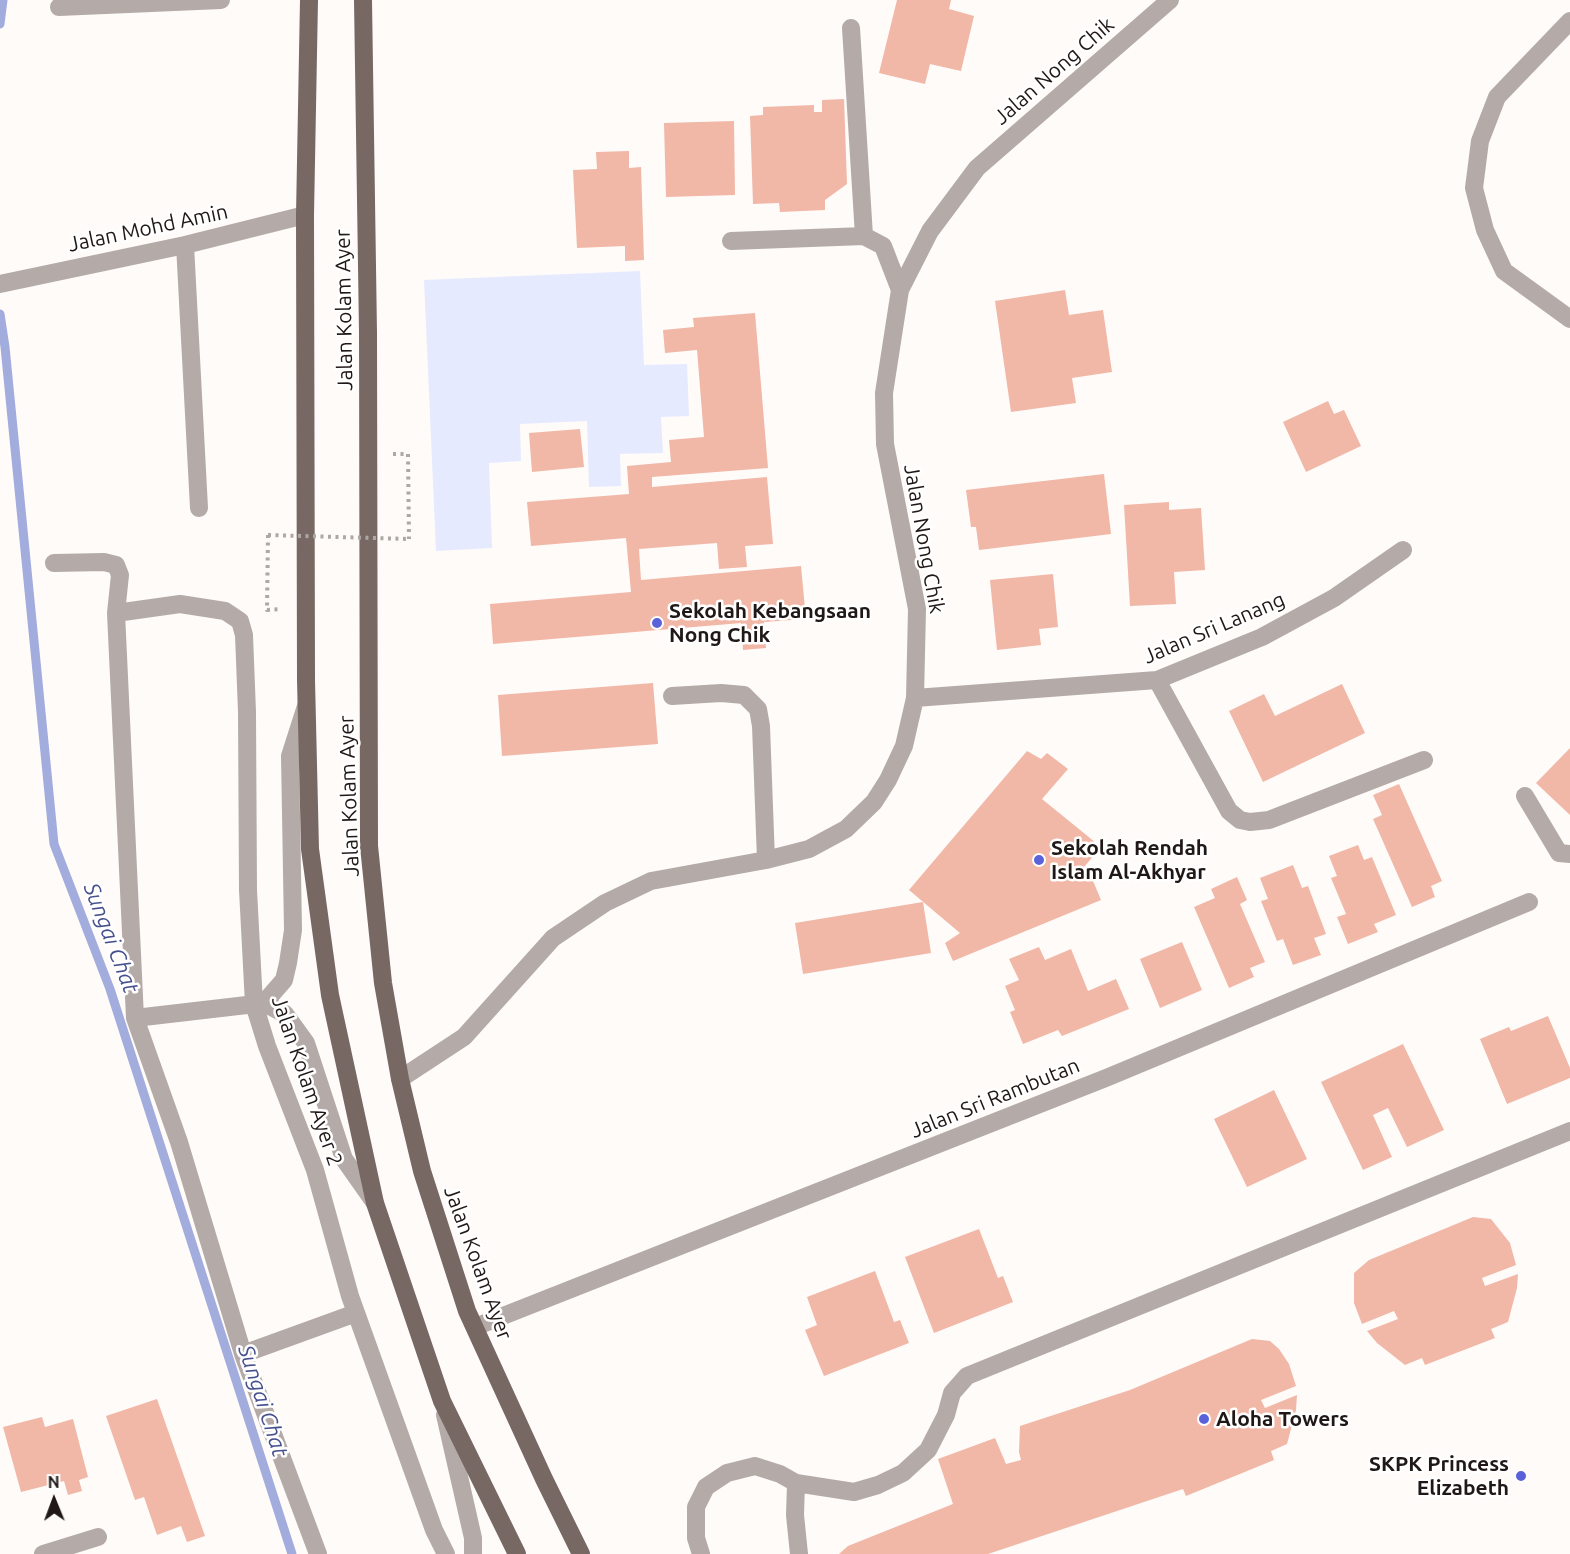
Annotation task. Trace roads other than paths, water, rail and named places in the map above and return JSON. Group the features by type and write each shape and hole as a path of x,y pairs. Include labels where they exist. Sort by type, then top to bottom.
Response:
{"main road":[{"name":"Jalan Kolam Ayer","path":"309,0 305,215 306,703 312,860 330,995 375,1203 442,1401 517,1554"},
{"name":"Jalan Kolam Ayer","path":"363,0 368,343 369,846 383,983 400,1079 422,1171 467,1311 581,1554"}],"street":[{"path":"58,8 221,0"},
{"name":"Jalan Nong Chik","path":"400,1079 464,1037 553,938 605,903 651,881 766,860 809,849 846,829 874,802 888,780 904,746 915,698 916,609 885,444 884,393 900,290 930,231 977,168 1170,0"},
{"path":"1570,21 1497,97 1480,141 1474,188 1485,230 1504,271 1570,319"},
{"path":"851,28 864,236"},
{"name":"Jalan Mohd Amin","path":"0,284 185,245 305,215"},
{"path":"731,241 864,236 883,246 900,290"},
{"path":"185,245 199,508"},
{"name":"Jalan Sri Lanang","path":"915,698 1157,680 1262,637 1334,598 1403,550"},
{"path":"54,563 104,562 116,565 120,575 117,613 135,1018 179,1142 243,1354 318,1554"},
{"name":"Jalan Kolam Ayer 2","path":"117,613 180,604 225,611 240,621 244,635 246,690 248,890 259,1004 267,1046 315,1170 356,1313 434,1530 446,1554"},
{"path":"1157,680 1229,811 1240,820 1250,822 1284,816 1424,760"},
{"path":"672,696 722,693 744,695 758,709 761,726 766,860"},
{"path":"259,1004 284,980 288,963 293,930 290,756 306,703"},
{"path":"1525,796 1559,853 1570,854"},
{"name":"Jalan Sri Rambutan","path":"475,1327 1106,1078 1529,902"},
{"path":"135,1018 259,1004 285,1014 306,1044 344,1159 375,1203"},
{"path":"701,1554 696,1538 696,1507 706,1487 727,1473 755,1466 796,1482 854,1491 878,1485 903,1473 928,1450 946,1415 952,1393 967,1376 1570,1131"},
{"path":"243,1354 356,1313"},
{"path":"442,1401 473,1538 473,1554"},
{"path":"796,1482 795,1515 799,1554"},
{"path":"43,1554 98,1537"}],"waterway":[{"name":"Sungai Chat","path":"0,24 3,0"},
{"name":"Sungai Chat","path":"0,314 54,844 110,989 292,1554"}],"place":[{"name":"Sekolah Kebangsaan Nong Chik","path":"657,623"},
{"name":"Sekolah Rendah Islam Al-Akhyar","path":"1039,860"},
{"name":"Aloha Towers","path":"1204,1419"},
{"name":"SKPK Princess Elizabeth","path":"1521,1476"}]}
